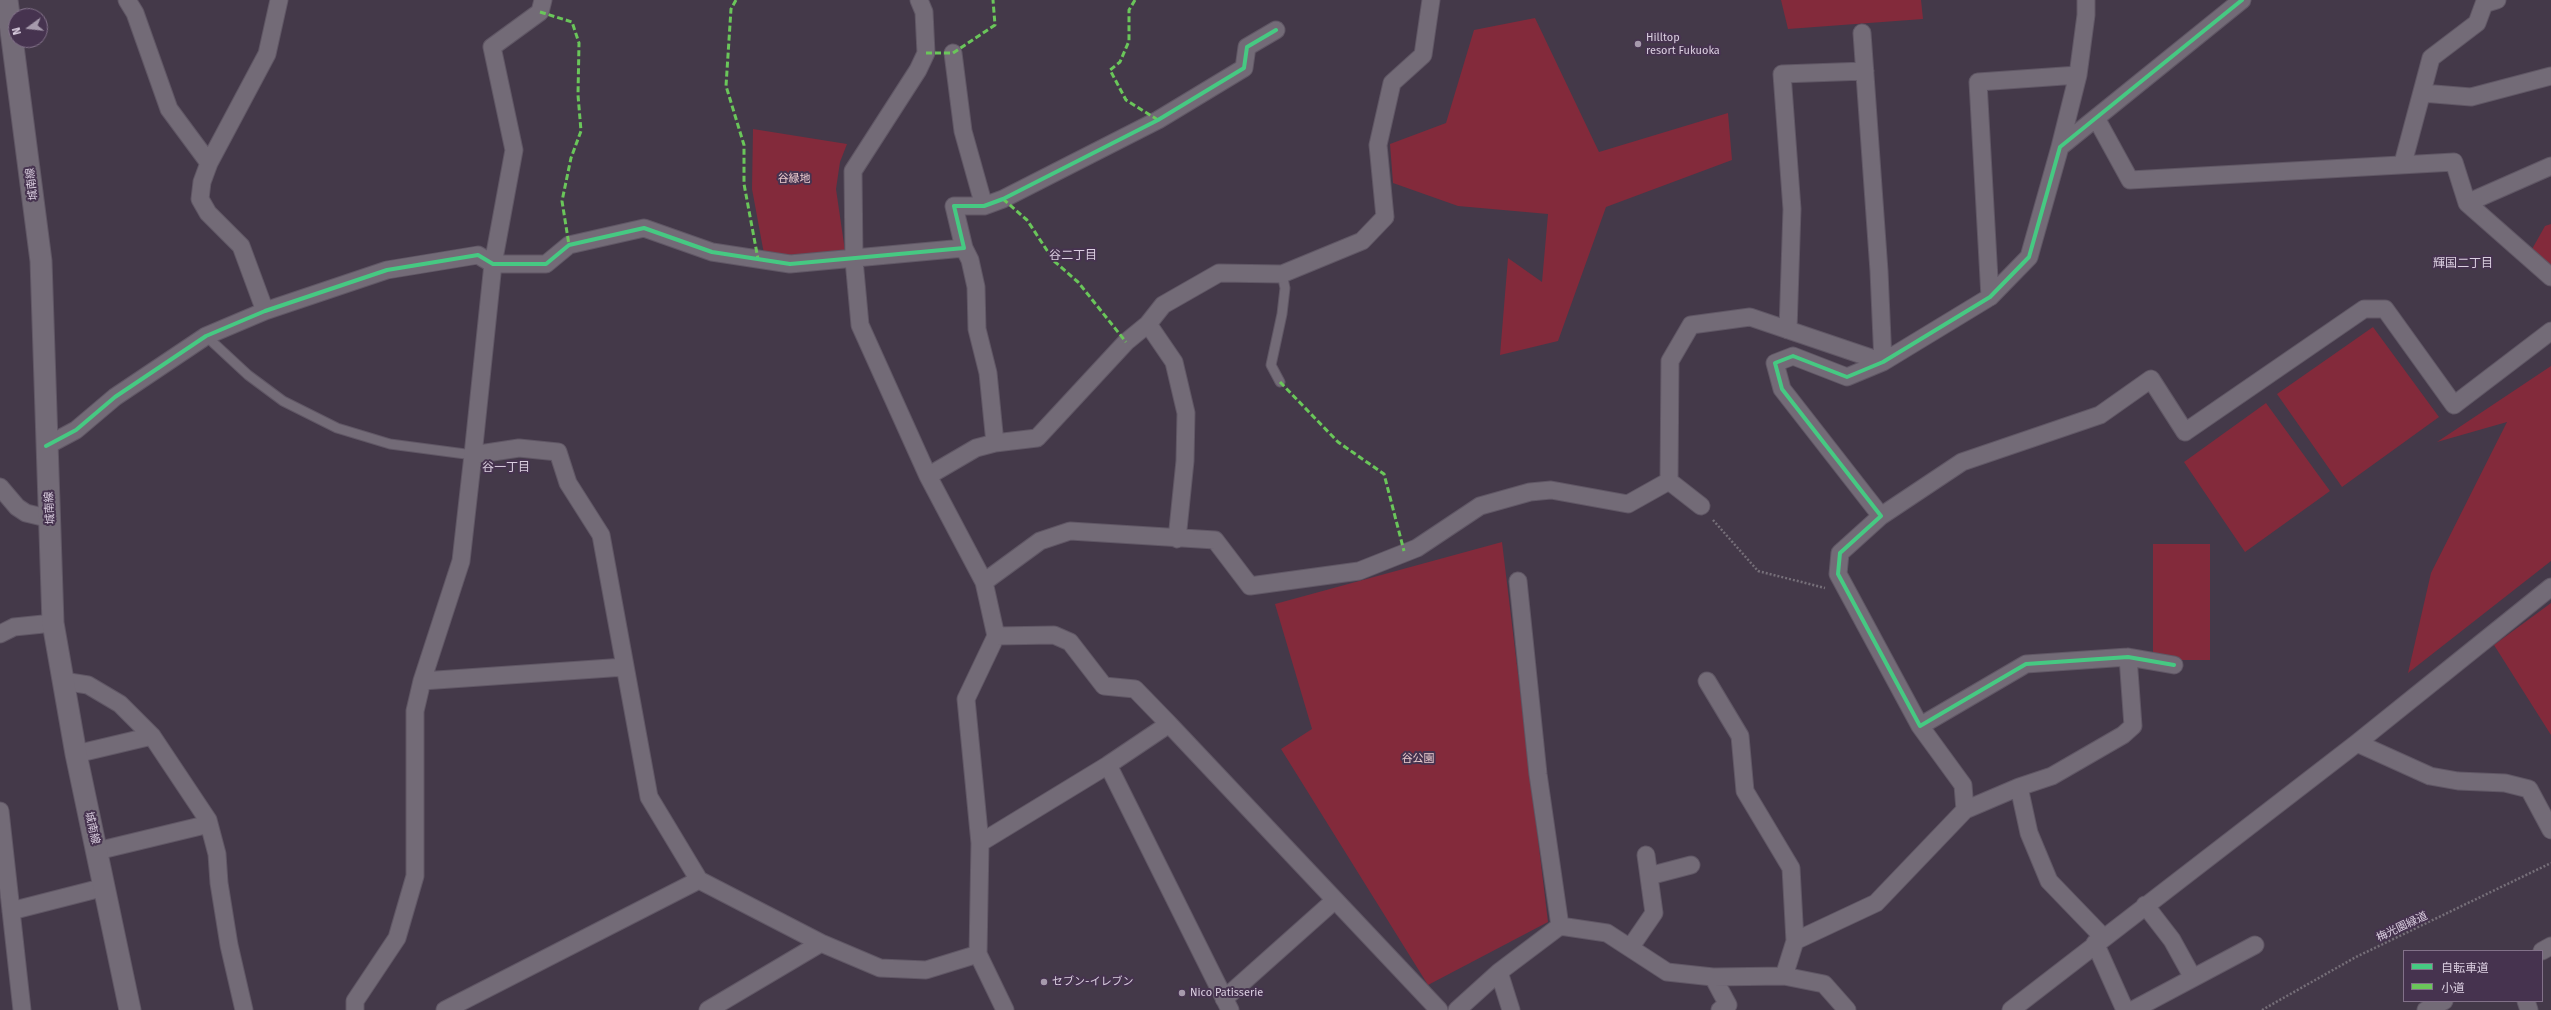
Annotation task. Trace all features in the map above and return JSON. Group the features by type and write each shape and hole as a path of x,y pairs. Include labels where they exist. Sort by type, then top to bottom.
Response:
{"street":[{"name":"城南線","path":"7,0 42,261 46,446 51,519 53,623 76,754 130,1010"},
{"path":"127,0 135,13 169,109 209,163"},
{"path":"265,311 241,246 208,213 200,199 202,182 209,163 267,54 279,0"},
{"path":"355,1010 355,1001 397,938 415,876 415,711 422,681 462,561 493,264 514,150 492,47 540,12 543,0"},
{"path":"919,0 924,12 926,54 918,70 853,171 854,260 860,325 928,476 984,582 996,636 966,699 980,843 978,954 1005,1010"},
{"path":"928,476 976,448 994,443 1038,438 1126,342 1148,324 1163,305 1219,273 1282,274 1362,240 1384,217 1378,145 1392,83 1423,55 1431,0"},
{"path":"1881,516 1782,389 1775,364 1793,356 1847,377 1883,362 1990,297 2029,257 2060,147 2078,75 2086,15 2086,0"},
{"path":"2060,147 2242,0"},
{"path":"2403,164 2431,58 2477,23 2484,4 2497,0"},
{"path":"994,443 988,373 977,329 976,287 964,248 954,206 984,206 1003,199 1158,120 1244,68 1247,47 1276,30"},
{"path":"1862,33 1879,270 1883,362"},
{"path":"953,54 963,131 984,206"},
{"path":"1788,330 1792,209 1782,74 1865,71"},
{"path":"1990,297 1978,82 2078,75"},
{"path":"2422,93 2471,97 2551,76"},
{"path":"2096,118 2130,180 2454,162 2467,203 2551,277"},
{"path":"2467,203 2551,166"},
{"path":"46,446 76,430 115,397 206,336 265,311 387,270 478,255 493,264 546,264 568,245 644,228 712,252 790,264 854,260 964,248"},
{"path":"1965,810 1963,785 1920,726 1838,574 1840,553 1881,516 1962,462 2100,414 2151,379 2185,432 2364,309 2385,310 2454,405 2551,331"},
{"path":"1669,481 1670,361 1691,325 1750,317 1883,362"},
{"path":"1148,324 1174,362 1186,413 1185,461 1177,539"},
{"path":"472,455 519,448 558,452 568,483 601,535 649,797 699,880 821,943 880,968 926,970 978,954"},
{"path":"984,582 1040,541 1070,531 1177,539 1215,540 1250,586 1359,571 1417,548 1480,506 1530,492 1551,490 1628,504 1669,481"},
{"path":"1669,481 1700,506"},
{"path":"0,487 17,507 26,513 51,519"},
{"path":"1518,581 1538,774 1560,926"},
{"path":"2011,1010 2099,940 2357,743 2551,587"},
{"path":"0,634 14,627 53,623"},
{"path":"996,636 1054,635 1070,642 1104,686 1135,689 1439,1010"},
{"path":"1920,726 2026,664 2128,657 2174,665"},
{"path":"1795,941 1876,903 1965,810 2019,787 2052,776 2123,735 2133,726 2128,657"},
{"path":"422,681 625,667"},
{"path":"63,681 88,685 120,704 152,736 209,824 217,854 219,883 229,945 244,1010"},
{"path":"1706,681 1740,736 1745,791 1791,868 1795,941 1784,976"},
{"path":"980,843 1108,765 1169,724"},
{"path":"76,754 152,736"},
{"path":"2357,743 2430,776 2458,781 2506,783 2529,789 2551,830"},
{"path":"1108,765 1227,1008 1335,900"},
{"path":"2019,787 2029,833 2049,881 2099,940 2125,1010"},
{"path":"0,811 22,1010"},
{"path":"97,851 209,824"},
{"path":"1630,948 1654,913 1646,855"},
{"path":"1649,876 1691,865"},
{"path":"446,1010 699,880"},
{"path":"11,911 105,887"},
{"path":"2145,905 2172,940 2193,978"},
{"path":"1457,1010 1499,972 1560,926 1607,933 1667,972 1713,977 1784,976 1824,984 1847,1010"},
{"path":"708,1010 821,943"},
{"path":"2133,1010 2255,945"},
{"path":"1499,972 1512,1010"},
{"path":"1713,977 1728,1005 1720,1010"},
{"path":"2426,1010 2442,1002"}],"lane":[{"path":"1280,382 1271,365 1282,314 1285,288 1282,274"},
{"path":"206,336 248,375 283,401 337,428 390,444 472,455"}],"path":[{"path":"1700,506 1758,571 1849,594"}],"green space":[{"path":"1781,0 1921,0 1923,19 1788,29"},
{"path":"1535,18 1599,152 1728,113 1732,160 1606,207 1558,341 1500,355 1508,258 1542,282 1548,214 1458,206 1393,183 1390,144 1446,123 1474,30"},
{"name":"谷緑地","path":"753,129 847,144 840,162 836,189 845,251 785,259 764,254 752,189"},
{"path":"2551,224 2551,268 2531,251 2545,226"},
{"path":"2373,327 2439,417 2342,487 2277,394"},
{"path":"2551,366 2551,561 2408,673 2431,573 2507,422 2437,442"},
{"path":"2266,403 2330,491 2245,552 2184,462"},
{"name":"谷公園","path":"1502,542 1548,922 1428,985 1281,749 1312,729 1275,604"},
{"path":"2153,544 2210,544 2210,660 2153,660"},
{"path":"2551,603 2551,735 2494,645"}],"marked path":[{"path":"736,0 731,9 726,86 744,145 744,184 758,259"},
{"path":"926,53 953,53 995,25 993,0"},
{"path":"1135,0 1129,10 1129,41 1120,62 1110,70 1126,100 1158,120"},
{"path":"540,12 572,22 579,43 578,95 581,131 571,158 562,201 569,245"},
{"path":"1003,199 1027,220 1054,261 1078,282 1126,342"},
{"path":"1280,382 1338,442 1384,474 1404,551"}],"cycle path":[{"path":"2174,665 2128,657 2026,664 1920,726 1838,574 1840,553 1881,516 1782,389 1775,363 1793,356 1847,377 1883,362 1990,297 2029,257 2060,147 2242,0"},
{"path":"46,446 76,430 115,397 206,336 265,311 387,270 478,255 493,264 546,264 569,245 644,228 712,252 790,264 964,248 954,206 984,206 1003,199 1158,120 1244,68 1247,47 1276,30"}],"place":[{"name":"Hilltop resort Fukuoka","path":"1638,44"},
{"name":"セブン-イレブン","path":"1044,982"},
{"name":"Nico Patisserie","path":"1182,993"}],"district":[{"name":"谷二丁目","path":"1073,256"},
{"name":"輝国二丁目","path":"2463,264"},
{"name":"谷一丁目","path":"506,468"}]}
